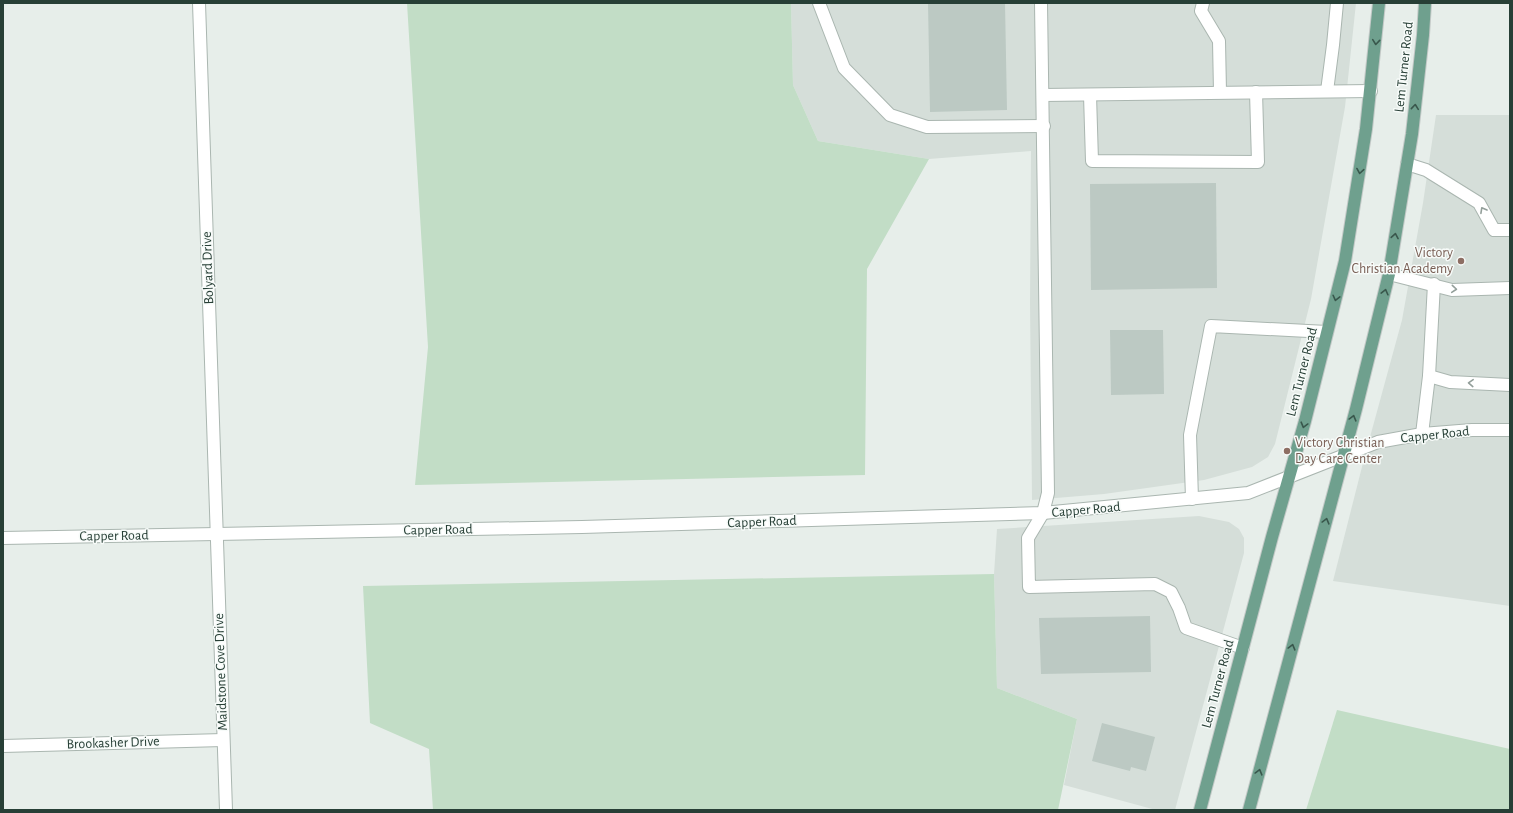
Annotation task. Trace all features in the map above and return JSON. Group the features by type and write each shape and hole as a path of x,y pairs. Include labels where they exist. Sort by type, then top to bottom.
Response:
{"main road":[{"name":"Lem Turner Road","path":"1200,810 1290,476 1345,261 1371,91 1379,3"},
{"name":"Lem Turner Road","path":"1249,810 1343,456 1389,274 1408,164 1423,35 1425,3"}],"street":[{"name":"Bolyard Drive","path":"199,3 216,534"},
{"path":"819,3 844,68 890,115 927,127 1044,126"},
{"path":"1041,3 1044,126 1048,493 1043,514 1028,538 1029,587 1155,584 1171,592 1179,608 1186,628 1243,648"},
{"path":"1202,3 1201,11 1219,41 1220,92"},
{"path":"1327,92 1337,3"},
{"path":"1043,95 1371,91"},
{"path":"1090,95 1092,161 1258,162 1256,92"},
{"path":"1408,164 1426,170 1478,203 1494,230 1510,230"},
{"path":"1389,274 1434,284 1452,290 1510,288"},
{"path":"1422,434 1429,376 1434,284"},
{"path":"1192,499 1190,435 1212,326 1327,332"},
{"path":"1429,376 1450,382 1510,385"},
{"name":"Capper Road","path":"3,538 582,528 1043,514 1248,493 1378,442 1422,434 1472,430 1510,430"},
{"name":"Maidstone Cove Drive","path":"216,534 226,810"},
{"name":"Brookasher Drive","path":"3,746 223,740"}],"shaded area":[{"path":"791,3 1356,3 1345,107 1311,299 1275,444 1268,457 1252,467 1204,480 1104,494 1032,500 1030,303 1031,151 929,159 818,141 793,85"},
{"name":"Victory Christian Academy","path":"1436,115 1510,115 1510,606 1333,581 1364,459 1402,320 1423,203"},
{"path":"1199,516 1229,522 1239,529 1244,538 1244,553 1175,810 1156,810 1064,785 1077,719 997,688 994,574 997,529"}],"green space":[{"path":"407,3 791,3 793,85 818,141 929,159 867,269 865,475 415,485 428,347"},
{"path":"994,574 997,688 1077,719 1058,810 433,810 429,749 370,723 363,586"},
{"path":"1337,710 1510,749 1510,810 1306,810"}],"building":[{"path":"928,3 1005,3 1007,110 930,112"},
{"path":"1216,183 1217,288 1091,290 1090,184"},
{"path":"1110,330 1163,330 1164,394 1111,395"},
{"path":"1150,616 1151,672 1041,674 1039,618"},
{"path":"1102,723 1155,737 1146,771 1131,767 1130,771 1092,761"}],"place":[{"name":"Victory Christian Academy","path":"1461,261"},
{"name":"Victory Christian Day Care Center","path":"1287,451"}]}
